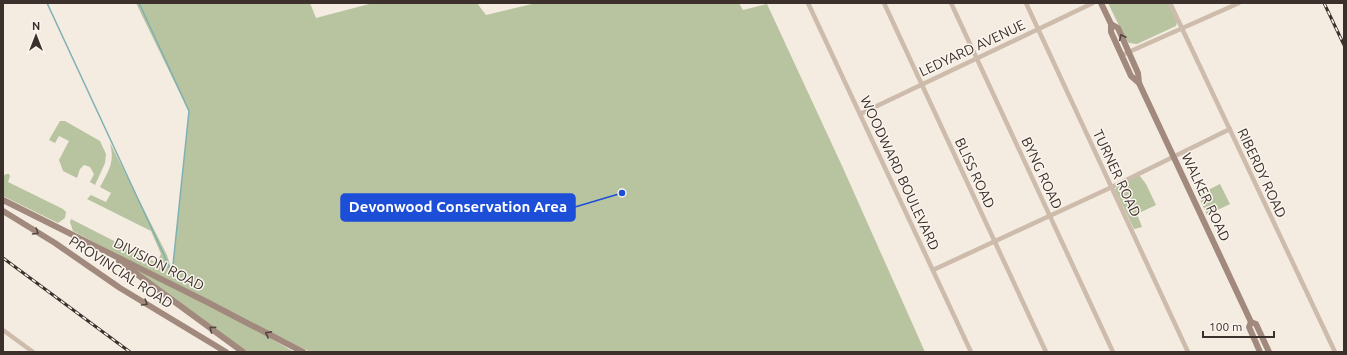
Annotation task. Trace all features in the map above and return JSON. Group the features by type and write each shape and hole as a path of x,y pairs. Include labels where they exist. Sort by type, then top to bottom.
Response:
{"main road":[{"name":"WALKER ROAD","path":"1101,3 1111,24 1111,32 1132,76 1139,83"},
{"name":"WALKER ROAD","path":"1111,24 1118,28 1138,73 1139,83 1173,157 1251,322 1256,324 1270,352"},
{"name":"DIVISION ROAD","path":"3,200 303,352"},
{"name":"PROVINCIAL ROAD","path":"3,211 55,243 120,288 226,352"},
{"name":"PROVINCIAL ROAD","path":"104,250 243,352"},
{"name":"WALKER ROAD","path":"1251,322 1249,327 1260,352"},
{"path":"210,342 217,340 229,341"}],"street":[{"name":"WOODWARD BOULEVARD","path":"808,3 971,352"},
{"name":"BLISS ROAD","path":"884,3 1046,352"},
{"name":"BYNG ROAD","path":"951,3 1113,352"},
{"name":"TURNER ROAD","path":"1026,3 1188,352"},
{"name":"LEDYARD AVENUE","path":"860,114 1093,3"},
{"name":"RIBERDY ROAD","path":"1170,3 1335,352"},
{"path":"1122,55 1239,3"},
{"path":"933,270 1112,187 1230,129"},
{"path":"3,330 33,352"}],"green space":[{"path":"136,3 310,3 316,18 373,3 477,3 486,15 536,3 739,3 743,10 767,4 843,168 925,352 310,352 166,280 73,231 70,222 71,219 157,263 161,254 151,231 87,199 91,195 106,202 111,193 100,187 110,166 112,156 110,143 167,255 171,268 173,265 189,112"},
{"path":"1108,3 1168,3 1177,22 1176,26 1137,44 1129,43 1126,40"},
{"path":"60,121 65,121 100,141 106,154 105,163 95,185 90,182 94,174 90,167 84,165 80,169 77,178 63,171 59,160 69,141 59,136 55,143 49,140"},
{"path":"9,174 10,176 8,182 63,209 66,212 65,218 58,223 3,196 3,176"},
{"path":"1139,175 1146,184 1156,205 1137,214 1142,227 1134,229 1115,190 1118,185"},
{"path":"1220,184 1230,204 1207,215 1198,195"},
{"path":"116,257 257,330 294,352 247,352"}],"waterway":[{"path":"47,3 164,255 170,269 170,274"},
{"path":"139,3 189,111 173,265 170,272"}],"railway":[{"path":"1324,3 1344,45"},
{"path":"3,258 130,352"}],"place":[{"name":"Devonwood Conservation Area","path":"622,193"}]}
